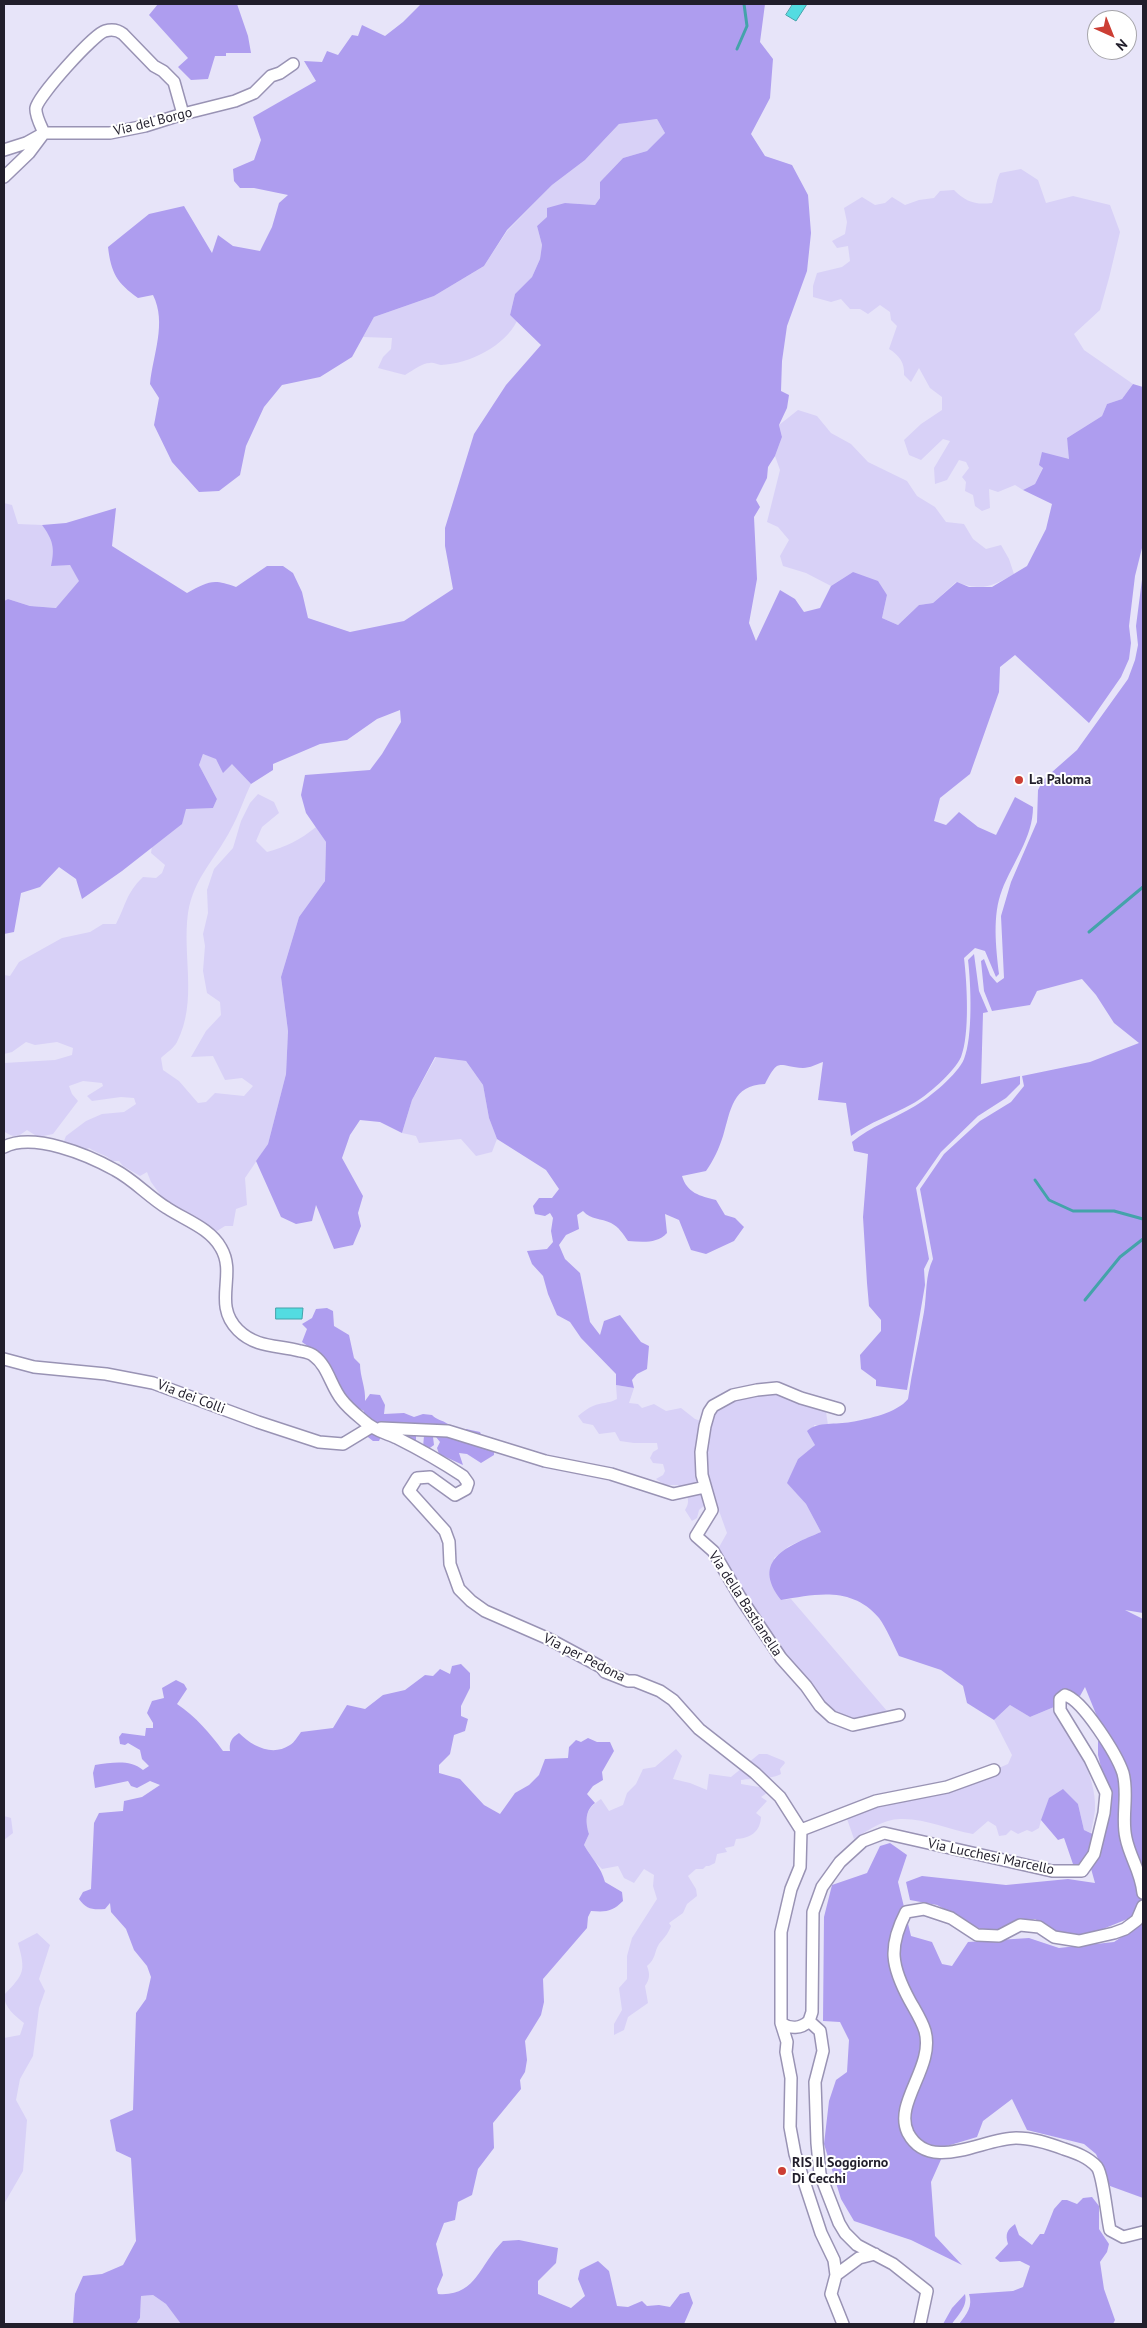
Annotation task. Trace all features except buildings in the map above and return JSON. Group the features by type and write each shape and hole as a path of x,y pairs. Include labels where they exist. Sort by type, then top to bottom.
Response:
{"street":[{"path":"4,176 29,153 44,133 36,110 38,101 72,61 96,37 106,30 118,31 124,34 154,66 163,71 174,82 183,114"},
{"name":"Via del Borgo","path":"4,150 26,143 44,133 110,133 145,126 247,96 254,93 271,76 280,73 293,64"},
{"path":"4,1147 25,1143 42,1143 93,1159 116,1170 164,1207 206,1231 221,1248 226,1269 224,1310 237,1329 254,1342 270,1347 284,1346 313,1355 323,1364 330,1381 342,1401 371,1427 448,1431 545,1461 611,1474 673,1494 705,1487 701,1452 705,1426 709,1412 721,1400 757,1390 777,1388 801,1398 839,1409"},
{"name":"Via dei Colli","path":"4,1360 34,1367 106,1374 153,1382 258,1422 319,1442 343,1444 371,1427"},
{"name":"Via per Pedona","path":"371,1427 398,1439 451,1468 463,1476 468,1483 466,1489 455,1495 430,1477 417,1478 409,1491 444,1532 449,1542 450,1564 459,1590 485,1611 549,1639 602,1667 606,1672 660,1691 673,1700 699,1729 755,1773 780,1797 801,1830"},
{"name":"Via della Bastianella","path":"705,1487 712,1510 696,1536 712,1551 768,1640 820,1706 832,1717 852,1725 899,1715"},
{"name":"Via Lucchesi Marcello","path":"808,2022 812,2012 813,1912 822,1887 840,1862 863,1841 884,1833 1052,1871 1082,1871 1094,1854 1104,1813 1106,1793 1090,1759 1060,1710 1060,1700 1065,1695 1073,1697 1100,1730 1122,1772 1125,1793 1126,1839 1142,1878 1143,1893"},
{"path":"843,2324 831,2294 836,2275 834,2260 821,2233 795,2154 790,2127 792,2085 786,2052 787,2042 781,2023 781,1932 791,1889 800,1867 801,1830 876,1801 947,1787 994,1770"},
{"path":"1143,1906 1137,1920 1125,1929 1114,1934 1079,1941 1054,1936 1039,1928 1020,1925 999,1936 977,1934 951,1918 924,1909 906,1912 895,1933 894,1966 926,2032 925,2059 904,2113 908,2132 916,2144 935,2153 952,2153 984,2143 1016,2138 1041,2141 1085,2157 1098,2168 1110,2230 1123,2238 1143,2232"},
{"path":"781,2023 792,2028 804,2026 808,2022 820,2031 823,2051 815,2082 820,2174 839,2224 845,2233 857,2245 894,2264 927,2291 920,2324"},
{"path":"836,2275 859,2258 875,2254"}],"shaded area":[{"path":"158,4 237,4 248,36 251,53 226,53 226,56 215,56 208,79 191,80 178,67 188,58 149,15"},
{"path":"421,4 765,4 760,42 773,59 770,98 751,134 765,156 792,165 808,195 811,233 807,271 787,326 782,361 781,391 789,395 787,408 779,425 782,437 775,456 768,467 767,478 756,500 760,507 754,517 757,579 749,623 756,641 780,590 795,599 804,612 820,608 831,586 853,572 878,581 887,595 882,618 898,625 919,605 933,603 957,582 969,587 992,587 1027,566 1046,529 1052,504 1023,490 1035,484 1043,468 1039,465 1042,452 1069,459 1067,438 1102,416 1107,404 1122,399 1133,384 1143,387 1143,544 1135,576 1129,626 1131,643 1129,659 1121,677 1089,723 1015,655 1000,667 999,692 970,774 940,798 934,821 946,825 959,812 978,827 996,835 1015,797 1033,807 1030,829 1006,880 999,900 996,932 999,974 996,977 985,951 975,948 964,958 967,1022 964,1047 958,1063 925,1096 851,1136 846,1103 818,1100 823,1062 806,1068 780,1065 773,1070 765,1084 754,1085 739,1094 731,1108 720,1146 706,1171 682,1176 684,1182 691,1190 716,1200 725,1215 735,1218 744,1227 734,1241 706,1254 691,1250 679,1220 665,1214 667,1233 654,1241 644,1242 628,1241 614,1225 589,1216 583,1211 577,1215 579,1229 566,1235 559,1245 565,1259 580,1273 590,1322 600,1335 604,1321 620,1315 641,1342 649,1346 647,1369 637,1374 632,1380 634,1388 616,1385 616,1374 581,1338 570,1322 557,1315 543,1276 532,1264 527,1251 547,1249 553,1242 551,1231 553,1218 550,1213 545,1216 535,1214 533,1206 539,1198 552,1198 559,1189 546,1170 497,1139 489,1118 483,1085 466,1061 435,1057 412,1100 402,1133 380,1122 360,1120 350,1135 342,1158 363,1196 358,1213 361,1226 353,1245 334,1249 316,1205 312,1221 296,1224 281,1217 256,1161 268,1144 286,1074 288,1031 281,977 299,917 325,881 326,842 306,813 301,795 305,775 370,770 401,722 400,710 377,719 347,740 320,744 273,764 273,770 251,784 232,764 223,773 216,759 203,754 199,765 217,799 213,808 186,809 182,824 122,871 82,899 76,879 59,867 40,887 21,893 14,932 4,934 4,601 8,599 30,606 56,608 79,581 70,565 51,566 52,544 49,535 42,525 66,523 116,508 112,546 187,593 210,582 236,587 267,566 283,566 293,573 302,592 308,618 350,632 404,621 453,589 445,546 445,528 474,434 506,385 541,345 510,315 515,294 532,277 540,259 542,245 537,226 547,217 547,208 565,203 595,205 600,198 600,182 623,158 647,151 665,133 657,119 619,124 585,160 552,185 507,230 484,266 434,296 374,317 352,357 320,377 282,385 264,407 246,446 240,475 219,491 199,492 172,462 154,425 159,398 150,384 158,339 159,316 153,295 138,298 120,282 113,271 108,247 149,214 184,206 212,253 218,235 233,246 260,251 272,227 279,203 288,195 254,188 240,188 234,181 233,169 254,160 261,140 253,117 316,81 304,61 322,62 327,51 338,55 352,35 358,36 362,25 385,36"},
{"path":"657,119 665,133 647,151 623,158 600,182 600,198 595,205 565,203 537,226 542,245 540,259 532,277 515,294 510,315 517,321 504,338 485,352 452,364 427,363 405,375 378,368 383,357 391,349 392,338 363,337 374,317 434,296 484,266 507,231 552,185 585,160 619,124"},
{"path":"1021,169 1038,180 1046,203 1073,196 1110,205 1120,232 1109,278 1100,310 1074,334 1084,350 1133,384 1122,399 1107,404 1102,416 1067,438 1070,459 1043,467 1035,484 1023,490 1015,485 998,492 989,489 990,508 982,511 975,506 973,495 965,491 966,482 962,477 969,468 966,462 959,460 947,480 935,484 934,468 950,441 943,439 921,460 909,455 904,440 921,424 942,410 942,397 930,388 919,368 911,382 904,375 901,360 889,349 897,326 891,320 890,312 880,305 868,314 860,309 850,309 841,299 831,302 813,297 813,286 817,273 842,267 850,261 848,246 837,248 832,241 845,234 847,222 844,208 862,197 875,205 885,203 892,197 905,205 919,200 934,198 940,191 954,190 971,202 981,204 992,203 1000,173"},
{"path":"798,410 817,416 831,433 851,444 868,462 907,481 917,496 935,507 946,522 964,524 973,539 986,549 1001,545 1009,559 1014,574 992,585 980,587 956,582 933,603 919,605 898,625 882,618 887,595 853,572 831,586 806,573 783,566 780,556 789,540 778,527 767,522 780,470 775,456 782,437 779,425"},
{"path":"4,503 12,505 18,524 42,525 53,540 54,554 70,565 80,581 57,608 30,606 8,599 4,601"},
{"path":"1143,572 1143,1613 1125,1610 1143,1619 1143,1923 1135,1916 1083,1937 1060,1934 1035,1919 995,1932 984,1931 937,1905 910,1900 906,1882 922,1876 1006,1885 1068,1879 1095,1883 1090,1865 1074,1867 1064,1838 1058,1840 1041,1820 1049,1798 1063,1789 1078,1804 1084,1830 1099,1837 1110,1804 1098,1755 1098,1719 1085,1687 1080,1696 1061,1692 1054,1707 1030,1717 1010,1705 994,1720 967,1703 963,1686 941,1670 899,1656 879,1618 857,1601 833,1595 781,1600 772,1586 771,1565 777,1556 786,1549 821,1532 806,1504 787,1483 798,1459 815,1445 807,1431 816,1426 851,1422 882,1415 897,1408 908,1399 924,1312 927,1278 933,1259 920,1189 944,1154 980,1121 1011,1102 1024,1086 1022,1076 1090,1062 1139,1043 1114,1023 1096,995 1082,979 1037,991 1030,1005 992,1011 984,991 981,961 984,959 990,975 997,983 1004,978 1001,916 1011,882 1037,822 1038,790 1043,780 1077,750 1128,679 1138,645 1136,626"},
{"path":"203,754 232,763 251,784 234,824 200,879 191,900 187,929 187,1011 177,1042 161,1058 163,1070 179,1081 198,1103 206,1102 215,1093 244,1096 253,1086 242,1078 225,1080 213,1056 191,1057 206,1031 221,1015 220,1002 207,993 203,971 205,946 203,934 208,913 207,890 214,869 233,848 241,821 250,803 258,794 274,802 279,813 262,827 256,841 267,852 293,842 316,827 326,842 325,881 299,917 281,977 288,1031 286,1074 268,1144 245,1178 247,1205 236,1209 233,1226 225,1226 217,1231 167,1204 151,1182 147,1172 140,1176 123,1166 119,1161 112,1161 89,1148 85,1150 77,1145 68,1145 64,1141 66,1136 86,1121 102,1114 124,1112 136,1104 134,1098 121,1097 92,1101 87,1096 103,1086 102,1083 83,1081 69,1086 72,1094 78,1101 53,1134 38,1137 27,1130 16,1136 5,1132 4,1134 4,1063 55,1060 72,1055 73,1048 57,1042 35,1045 26,1042 12,1052 4,1054 4,975 10,976 19,962 62,938 90,932 103,924 116,924 137,883 143,877 156,878 162,873 165,865 151,853 152,846 166,835 186,808 213,808 217,799 199,765"},
{"path":"974,954 979,991 988,1012 983,1013 981,1084 1020,1076 1020,1084 1006,1098 978,1116 941,1152 916,1188 929,1259 924,1269 925,1285 907,1390 876,1386 876,1380 861,1369 860,1355 881,1331 881,1320 869,1306 867,1283 863,1217 868,1154 854,1151 852,1142 867,1131 921,1102 935,1092 961,1065 967,1049 970,1024 968,960"},
{"path":"436,1057 466,1061 483,1085 489,1118 497,1139 492,1152 476,1156 461,1139 419,1143 416,1136 402,1133 412,1100"},
{"path":"327,1308 333,1311 334,1326 349,1335 354,1358 360,1364 365,1401 370,1394 380,1395 385,1405 384,1414 404,1413 414,1417 423,1414 432,1415 453,1427 465,1439 466,1429 480,1432 484,1442 494,1450 494,1455 481,1463 467,1454 459,1453 463,1465 439,1454 437,1448 440,1442 436,1437 433,1437 434,1445 427,1450 423,1447 424,1436 416,1433 416,1444 406,1440 406,1436 383,1432 379,1441 373,1441 364,1434 364,1411 348,1400 326,1374 313,1363 316,1352 302,1342 307,1329 302,1324 312,1318 316,1309"},
{"path":"616,1385 634,1388 629,1403 638,1404 642,1408 654,1404 666,1411 681,1408 695,1419 701,1421 706,1504 699,1510 697,1518 692,1521 685,1510 688,1503 687,1497 678,1485 665,1485 656,1479 663,1475 665,1471 663,1464 653,1463 650,1458 653,1452 658,1449 657,1443 620,1441 615,1432 599,1434 593,1425 583,1423 578,1416 593,1406 617,1399"},
{"path":"783,1392 826,1412 828,1425 814,1425 815,1445 798,1459 788,1483 806,1504 821,1532 789,1546 774,1558 781,1600 791,1599 887,1711 880,1716 852,1721 822,1705 773,1640 718,1549 727,1533 706,1475 705,1454 714,1408 732,1398"},
{"path":"461,1664 470,1673 470,1688 461,1706 461,1716 468,1719 465,1731 454,1735 450,1754 439,1765 439,1773 460,1779 484,1805 500,1814 515,1793 529,1785 539,1775 545,1759 568,1758 569,1747 576,1740 581,1742 588,1738 597,1742 610,1742 614,1751 602,1772 603,1780 593,1786 587,1794 595,1803 587,1814 589,1834 584,1845 599,1867 605,1882 622,1892 623,1901 609,1910 591,1911 588,1917 587,1928 543,1979 544,2002 541,2015 525,2041 527,2060 525,2072 520,2080 521,2089 493,2123 494,2148 478,2169 472,2195 458,2202 455,2220 444,2223 436,2244 443,2275 437,2289 438,2294 451,2294 469,2285 503,2241 519,2240 558,2248 556,2263 538,2281 538,2294 571,2308 585,2296 578,2279 580,2270 598,2261 609,2271 617,2306 628,2307 642,2301 647,2306 659,2305 670,2307 680,2294 689,2292 693,2303 684,2324 181,2324 166,2304 153,2295 141,2296 140,2318 136,2324 73,2324 75,2294 83,2276 102,2274 123,2265 136,2241 131,2158 116,2151 110,2120 133,2110 136,2013 146,1999 151,1977 147,1966 134,1950 126,1929 111,1912 110,1903 105,1909 93,1909 84,1905 79,1899 83,1892 91,1889 94,1823 99,1813 123,1811 124,1801 142,1797 160,1785 150,1781 137,1788 131,1786 128,1781 95,1788 93,1773 95,1765 126,1763 143,1770 149,1766 142,1759 140,1750 128,1743 125,1745 120,1744 119,1737 122,1733 145,1736 146,1728 153,1728 153,1723 147,1713 152,1701 164,1698 162,1688 176,1680 184,1684 187,1689 177,1704 202,1726 223,1751 230,1751 231,1741 239,1733 256,1746 276,1750 291,1744 301,1732 333,1728 347,1705 365,1709 383,1695 405,1690 425,1675 433,1676 440,1669 450,1674 452,1666"},
{"path":"1010,1705 1030,1717 1054,1707 1082,1756 1092,1783 1095,1796 1095,1810 1091,1833 1084,1830 1078,1804 1041,1820 1039,1828 1032,1832 1027,1830 1018,1834 1011,1830 1006,1835 999,1836 996,1826 988,1821 973,1834 919,1820 900,1819 882,1823 854,1839 845,1813 994,1770 1008,1764 1012,1755 994,1720"},
{"path":"676,1749 682,1756 673,1779 707,1790 709,1774 731,1777 759,1754 767,1754 785,1763 780,1769 781,1774 778,1776 741,1780 741,1784 765,1788 767,1793 761,1797 767,1801 756,1813 761,1817 759,1827 750,1836 736,1839 734,1846 725,1848 727,1852 717,1854 715,1863 703,1869 696,1869 688,1876 696,1889 697,1896 687,1904 683,1913 669,1923 671,1926 669,1931 659,1944 652,1961 647,1966 649,1976 645,1986 648,2003 628,2017 624,2030 614,2035 614,2024 622,2010 619,1988 627,1979 627,1956 632,1938 657,1899 653,1886 654,1875 644,1869 634,1883 624,1878 618,1866 602,1869 594,1861 584,1845 589,1834 587,1818 589,1810 601,1799 609,1811 623,1805 627,1793 636,1784 643,1769 655,1767"},
{"path":"4,1816 11,1818 13,1833 4,1840"},
{"path":"890,1843 907,1855 898,1882 911,1936 932,1942 942,1964 952,1966 968,1942 1029,1938 1059,1948 1114,1942 1143,1923 1143,2198 1110,2186 1096,2154 1084,2144 1027,2130 1012,2099 983,2121 977,2137 947,2146 931,2182 935,2236 962,2265 911,2240 854,2221 841,2199 824,2144 829,2101 836,2080 847,2072 849,2040 840,2022 823,2021 824,1917 832,1885 867,1873 880,1846"},
{"path":"37,1933 50,1945 39,1979 45,1991 39,2008 33,2056 20,2079 16,2100 27,2120 23,2171 4,2204 4,2038 20,2035 24,2023 8,2007 4,1995 22,1972 22,1960 18,1943"},
{"path":"1092,2197 1099,2206 1099,2229 1109,2244 1107,2252 1100,2262 1104,2289 1115,2320 1113,2324 959,2324 968,2310 969,2294 1013,2291 1023,2287 1030,2266 1020,2261 1000,2262 995,2258 1008,2244 1008,2230 1012,2226 1015,2224 1019,2235 1032,2245 1040,2234 1044,2234 1054,2209 1062,2200 1077,2204 1083,2198"},
{"path":"965,2294 964,2306 960,2314 952,2324 943,2324 952,2308"},
{"path":"153,2295 166,2304 181,2324 136,2324 140,2318 141,2296"}],"water":[{"path":"793,4 807,4 796,21 786,15"},
{"path":"276,1308 303,1308 302,1319 276,1319"}],"waterway":[{"path":"737,49 747,26 744,4"},
{"path":"1089,932 1143,887"},
{"path":"1035,1180 1049,1200 1073,1211 1114,1211 1143,1219"},
{"path":"1085,1300 1120,1257 1143,1239"}],"place":[{"name":"La Paloma","path":"1019,780"},
{"name":"RIS Il Soggiorno Di Cecchi","path":"782,2171"}]}
